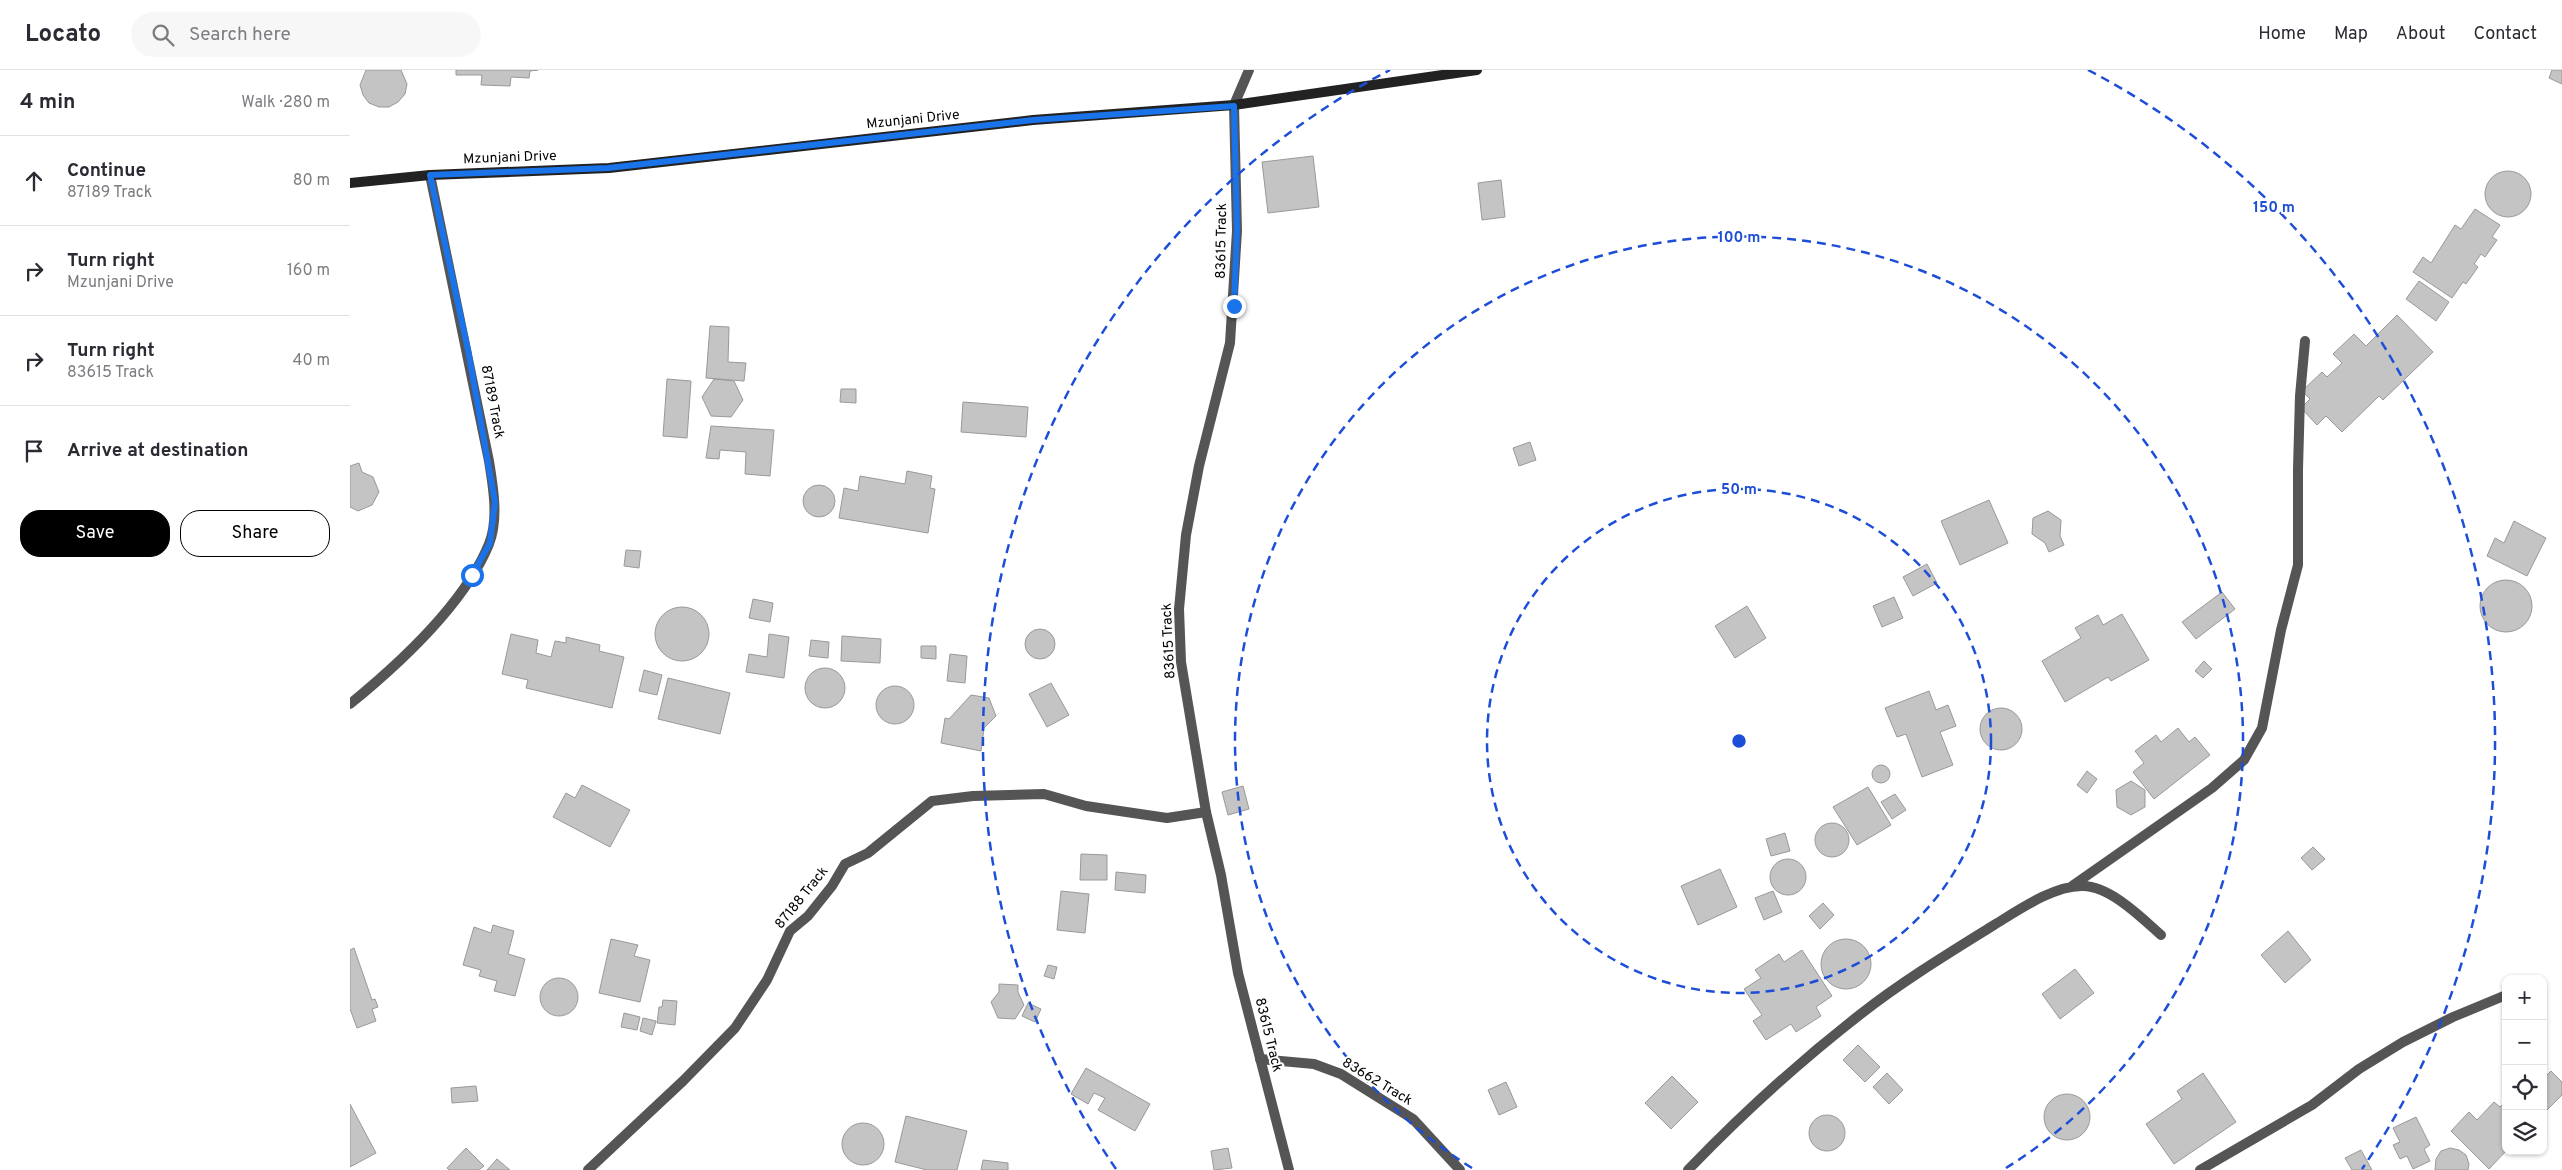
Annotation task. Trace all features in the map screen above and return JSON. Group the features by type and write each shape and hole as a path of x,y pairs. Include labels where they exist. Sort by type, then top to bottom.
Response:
{"main road":[{"name":"Mzunjani Drive","path":"350,183 430,175 608,168 1033,120 1234,106 1477,70"}],"street":[{"path":"1234,106 1249,70"},
{"name":"83615 Track","path":"1234,106 1237,230 1230,343 1199,466 1186,535 1179,609 1181,662 1206,812 1221,875 1238,973 1289,1170"},
{"name":"87189 Track","path":"350,704 395,667 449,607 472,575 490,543 495,502 489,461 430,175"},
{"path":"1688,1170 1731,1126 1862,1013 1952,951 2027,905 2072,886 2212,788 2244,760 2262,728 2281,630 2298,565 2300,396 2305,341"},
{"name":"87188 Track","path":"588,1170 683,1081 735,1028 767,980 790,931 808,916 845,864 868,853 932,801 973,796 1044,794 1095,808 1167,818 1206,812"},
{"path":"2072,886 2085,886 2128,904 2161,935"},
{"path":"2200,1170 2312,1105 2359,1069 2403,1042 2453,1017 2502,997"},
{"name":"83662 Track","path":"1260,1058 1314,1064 1341,1074 1413,1119 1460,1170"}],"building":[{"path":"366,70 401,70 407,84 405,94 398,102 389,107 379,107 369,103 363,95 360,85"},
{"path":"456,70 538,70 530,71 529,78 511,77 510,86 481,85 482,75 456,75"},
{"path":"2552,70 2562,70 2562,84 2549,78"},
{"path":"1313,156 1319,207 1268,213 1262,162"},
{"path":"2504,171 2512,171 2521,175 2527,181 2531,194 2527,207 2521,213 2512,217 2504,217 2495,213 2489,207 2485,198 2485,190 2489,181 2495,175"},
{"path":"1501,180 1505,217 1482,220 1478,183"},
{"path":"2475,209 2500,225 2492,237 2497,240 2485,257 2481,254 2474,264 2478,267 2466,284 2463,282 2452,298 2413,272 2423,257 2431,263 2455,225 2461,229"},
{"path":"2419,281 2449,302 2436,321 2406,299"},
{"path":"2397,315 2433,352 2383,400 2379,396 2342,432 2326,416 2317,425 2301,408 2310,399 2302,391 2322,372 2327,377 2342,363 2333,354 2354,334 2366,346"},
{"path":"710,326 729,327 728,362 746,363 744,381 706,378"},
{"path":"667,379 691,381 687,438 663,436"},
{"path":"714,379 734,381 743,400 731,417 711,416 702,397"},
{"path":"841,389 856,389 856,403 840,402"},
{"path":"963,402 1028,407 1026,437 961,432"},
{"path":"711,426 774,430 770,476 745,474 746,452 720,450 719,459 706,458"},
{"path":"1530,442 1536,460 1519,466 1513,448"},
{"path":"359,463 362,472 373,477 379,492 372,505 358,511 350,507 350,466"},
{"path":"907,471 932,476 930,488 935,489 928,533 839,518 844,488 858,491 860,476 905,484"},
{"path":"819,485 825,486 830,490 834,495 834,507 830,512 825,516 819,517 813,516 808,512 804,507 803,501 804,495 808,490 813,486"},
{"path":"1989,500 2008,543 1960,565 1941,521"},
{"path":"2048,511 2061,520 2060,536 2064,545 2049,552 2045,543 2032,534 2033,518"},
{"path":"2514,521 2546,538 2527,576 2487,556 2495,538 2504,543"},
{"path":"626,550 641,551 639,568 624,566"},
{"path":"1927,564 1937,583 1913,596 1903,577"},
{"path":"2506,580 2516,582 2524,588 2530,596 2532,606 2530,616 2524,624 2516,630 2506,632 2496,630 2488,624 2482,616 2480,606 2482,596 2488,588 2496,582"},
{"path":"2222,592 2235,609 2196,639 2182,622"},
{"path":"1894,597 1903,618 1882,627 1873,606"},
{"path":"753,599 773,603 770,622 749,618"},
{"path":"1747,606 1766,638 1735,658 1715,626"},
{"path":"682,607 692,609 701,615 707,624 709,634 707,644 701,653 692,659 682,661 672,659 663,653 657,644 655,634 657,624 663,615 672,609"},
{"path":"2122,614 2149,660 2111,681 2108,677 2065,702 2042,661 2081,638 2075,628 2098,615 2103,625"},
{"path":"1040,629 1051,633 1055,644 1051,655 1040,659 1029,655 1025,644 1029,633"},
{"path":"511,634 538,640 536,653 551,657 555,641 566,643 566,637 600,645 599,651 624,657 612,708 526,688 528,680 502,674"},
{"path":"769,634 789,637 784,678 746,672 749,654 767,657"},
{"path":"842,636 881,639 880,663 841,661"},
{"path":"811,640 829,642 828,658 809,656"},
{"path":"921,646 936,646 936,659 921,658"},
{"path":"950,654 967,656 965,683 947,681"},
{"path":"2204,661 2212,669 2203,678 2195,671"},
{"path":"829,668 836,671 842,677 845,688 844,696 836,705 829,708 821,708 814,705 806,696 805,684 808,677 817,669"},
{"path":"644,670 662,675 657,695 639,691"},
{"path":"668,678 730,693 720,734 658,719"},
{"path":"1051,683 1069,715 1047,727 1029,694"},
{"path":"895,686 902,687 908,692 913,698 913,712 908,718 902,723 895,724 888,723 882,718 877,712 876,705 877,698 882,692 888,687"},
{"path":"1929,691 1936,710 1948,705 1956,726 1940,732 1953,765 1922,777 1906,734 1897,737 1885,708"},
{"path":"971,695 989,698 996,716 984,728 981,751 941,743 945,718 949,719"},
{"path":"2005,708 2013,711 2019,717 2022,729 2019,741 2013,747 1997,750 1989,747 1983,741 1980,725 1983,717 1989,711"},
{"path":"2178,728 2189,742 2195,737 2210,755 2154,799 2133,772 2144,763 2135,751 2156,735 2161,742"},
{"path":"1877,765 1885,765 1890,770 1888,781 1877,783 1872,778 1872,770"},
{"path":"2087,771 2097,779 2087,793 2077,785"},
{"path":"2131,781 2145,790 2145,807 2131,815 2117,807 2116,790"},
{"path":"582,785 630,810 610,847 553,817 566,793 575,798"},
{"path":"1243,786 1249,809 1228,815 1222,792"},
{"path":"1868,787 1891,825 1857,845 1833,807"},
{"path":"1895,794 1906,810 1892,819 1881,802"},
{"path":"1832,823 1844,828 1849,840 1844,852 1832,857 1820,852 1815,840 1820,828"},
{"path":"1785,833 1790,851 1771,856 1766,839"},
{"path":"2313,847 2325,859 2312,870 2301,858"},
{"path":"1081,854 1107,855 1107,880 1080,880"},
{"path":"1788,859 1800,865 1806,877 1800,889 1788,895 1776,889 1770,877 1776,865"},
{"path":"1720,869 1737,907 1698,925 1681,886"},
{"path":"1116,872 1146,875 1145,893 1115,890"},
{"path":"1061,891 1089,894 1085,933 1057,930"},
{"path":"1773,891 1782,912 1764,920 1755,898"},
{"path":"1823,903 1834,915 1820,929 1809,916"},
{"path":"493,925 514,931 508,954 525,959 515,996 494,991 497,981 479,976 481,970 463,965 474,927 491,933"},
{"path":"2288,931 2311,960 2285,983 2261,955"},
{"path":"611,939 638,945 634,956 650,960 640,1002 599,993"},
{"path":"1841,939 1851,939 1864,946 1871,959 1871,969 1864,982 1851,989 1841,989 1832,985 1825,978 1821,969 1821,959 1825,950 1832,943"},
{"path":"354,948 372,1000 375,999 378,1007 372,1009 376,1021 357,1028 350,1009 350,950"},
{"path":"1802,950 1832,996 1816,1007 1821,1016 1796,1032 1791,1024 1766,1040 1753,1021 1762,1015 1744,989 1761,978 1755,970 1779,954 1784,962"},
{"path":"1048,965 1057,967 1054,979 1044,976"},
{"path":"2075,969 2094,993 2060,1019 2042,994"},
{"path":"559,978 573,983 578,997 573,1011 559,1016 545,1011 540,997 545,983"},
{"path":"999,984 1018,985 1018,992 1024,1005 1015,1019 998,1018 991,1002 999,992"},
{"path":"663,1000 677,1001 675,1025 657,1023 659,1007 662,1007"},
{"path":"1028,1003 1041,1009 1035,1022 1022,1016"},
{"path":"624,1013 640,1017 637,1030 621,1027"},
{"path":"643,1018 656,1021 652,1035 640,1031"},
{"path":"1858,1045 1880,1067 1865,1082 1843,1060"},
{"path":"1086,1068 1150,1104 1135,1131 1098,1110 1105,1098 1094,1093 1088,1104 1071,1094"},
{"path":"2551,1071 2562,1082 2562,1095 2547,1110 2547,1075"},
{"path":"1887,1073 1903,1090 1889,1104 1873,1087"},
{"path":"2203,1073 2236,1122 2174,1164 2146,1124 2182,1099 2177,1091"},
{"path":"1672,1076 1698,1102 1671,1129 1645,1103"},
{"path":"1506,1082 1517,1107 1499,1115 1488,1090"},
{"path":"476,1086 478,1101 452,1103 451,1088"},
{"path":"2067,1094 2080,1098 2086,1104 2090,1117 2086,1130 2080,1136 2067,1140 2054,1136 2048,1130 2044,1117 2048,1104 2054,1098"},
{"path":"2494,1102 2500,1107 2502,1105 2502,1155 2489,1169 2451,1131 2469,1112 2477,1120"},
{"path":"350,1104 376,1153 350,1167"},
{"path":"1827,1115 1834,1116 1840,1120 1844,1126 1844,1140 1840,1146 1834,1150 1827,1151 1820,1150 1814,1146 1810,1140 1809,1133 1810,1126 1814,1120 1820,1116"},
{"path":"906,1116 967,1131 957,1170 927,1170 895,1162"},
{"path":"2416,1117 2430,1145 2424,1149 2430,1161 2413,1169 2407,1156 2400,1159 2393,1145 2400,1142 2393,1128"},
{"path":"863,1123 878,1129 884,1144 878,1159 863,1165 848,1159 842,1144 848,1129"},
{"path":"466,1148 484,1166 479,1170 449,1170 447,1168"},
{"path":"1228,1148 1232,1168 1214,1170 1211,1151"},
{"path":"2450,1148 2459,1150 2466,1155 2469,1164 2468,1170 2435,1170 2436,1159 2441,1151"},
{"path":"2361,1150 2372,1170 2352,1170 2345,1158"},
{"path":"497,1159 510,1170 487,1170"},
{"path":"983,1160 1008,1163 1008,1170 981,1170"}],"route":[{"path":"472,575 490,543 495,502 468,350 430,175 608,168 1033,120 1234,106 1237,230 1234,306"}]}
